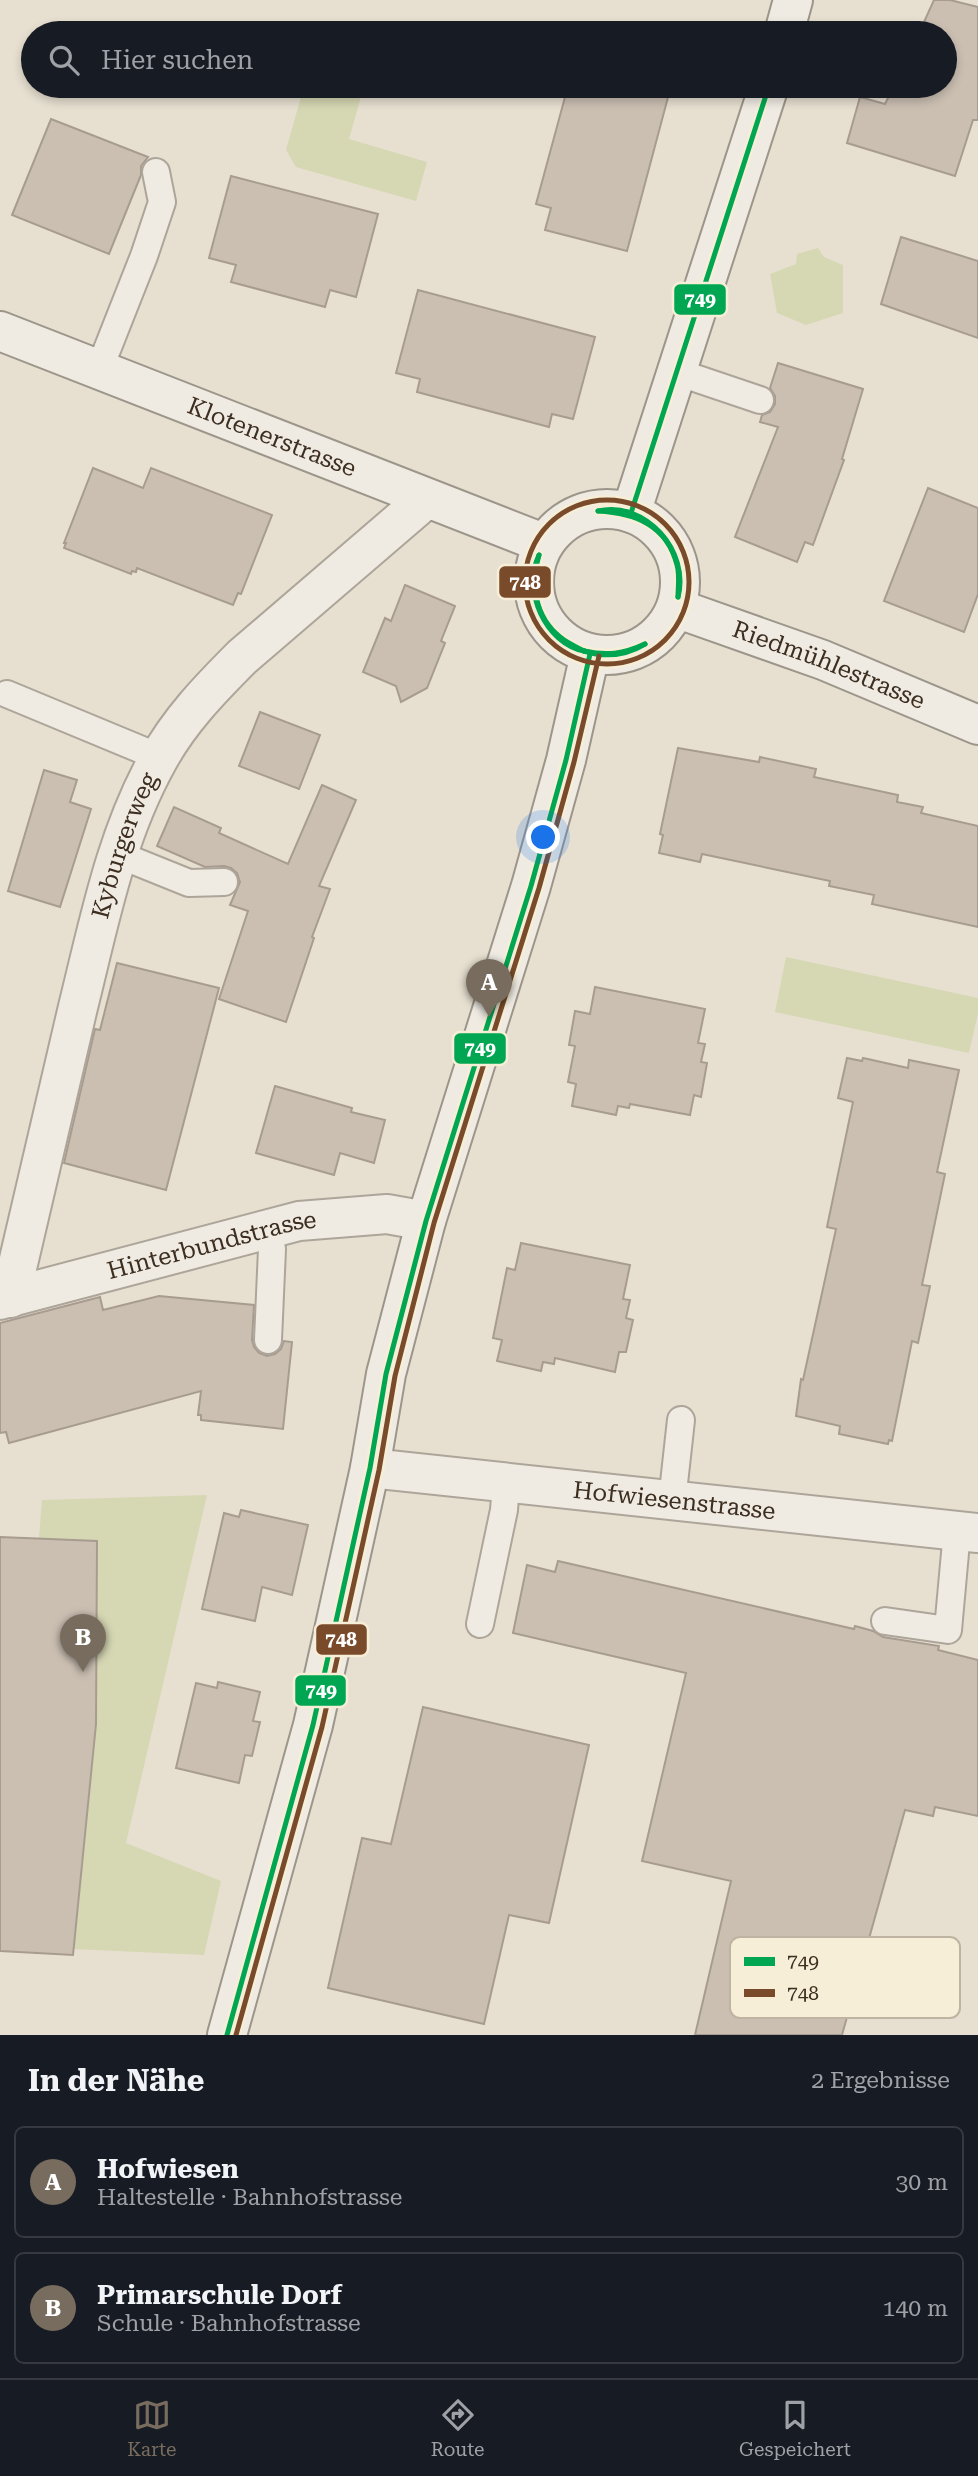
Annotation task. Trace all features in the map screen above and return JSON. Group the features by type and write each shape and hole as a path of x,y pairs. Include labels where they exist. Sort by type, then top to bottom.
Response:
{"street":[{"path":"787,21 793,0"},
{"path":"631,513 765,98"},
{"name":"Klotenerstrasse","path":"0,331 544,543"},
{"name":"Kyburgerweg","path":"5,1299 117,855 136,804 159,757 201,700 242,657 426,499"},
{"path":"607,508 631,513 652,524 668,541 678,562 680,586 676,608 665,627 650,642 631,652 611,656 590,654 569,646 551,631 538,611 533,589 534,565 544,543 560,525 582,513 607,508"},
{"name":"Riedmühlestrasse","path":"676,608 833,663 978,725"},
{"path":"227,2035 313,1725 370,1468 386,1374 426,1221 531,886 566,760 590,654"},
{"name":"Hinterbundstrasse","path":"5,1299 299,1221 387,1214 426,1221"},
{"name":"Hofwiesenstrasse","path":"370,1468 967,1532"}],"lane":[{"path":"99,370 144,256 162,202 156,172"},
{"path":"677,372 760,400"},
{"path":"7,694 159,757"},
{"path":"117,855 189,883 224,882"},
{"path":"266,1229 272,1249 268,1340"},
{"path":"672,1500 681,1420"},
{"path":"480,1624 504,1510 506,1483"},
{"path":"885,1620 948,1630 967,1532"}],"green space":[{"path":"301,98 361,98 349,139 427,162 416,201 296,167 286,150"},
{"path":"818,248 824,257 843,265 843,313 806,325 777,313 770,274 796,264 797,254"},
{"path":"786,957 978,998 978,1013 969,1053 775,1012"},
{"path":"207,1495 126,1843 221,1881 204,1955 73,1949 96,1718 97,1542 39,1538 42,1500"}],"building":[{"path":"934,0 950,0 978,7 978,120 973,120 955,176 847,143 860,98 885,104 888,98 957,98 957,21 924,21"},
{"path":"565,98 668,98 627,251 545,230 551,208 536,204"},
{"path":"51,119 148,157 141,166 141,175 109,254 12,215"},
{"path":"231,176 378,214 356,297 330,290 325,307 231,282 236,265 209,258"},
{"path":"901,237 978,261 978,338 881,304"},
{"path":"418,290 595,337 573,419 552,414 549,427 417,392 420,379 396,373"},
{"path":"778,363 863,389 842,459 844,460 813,545 805,542 797,562 735,537 778,427 760,422 762,415 770,412 775,404 775,396 770,388"},
{"path":"93,468 143,488 151,468 272,515 241,594 238,593 233,605 137,568 136,572 132,571 131,574 64,548"},
{"path":"928,488 978,508 978,594 964,632 884,601"},
{"path":"405,585 455,606 441,641 445,643 427,688 401,702 396,686 363,672 385,618 391,621"},
{"path":"260,712 320,735 299,789 239,766"},
{"path":"678,748 759,762 760,757 816,769 814,777 898,795 897,802 923,807 921,813 978,826 978,927 872,904 874,895 829,886 830,881 702,854 700,862 659,853 663,835 660,834"},
{"path":"44,770 77,780 70,802 91,809 60,907 8,891"},
{"path":"322,785 356,800 319,886 330,889 286,1022 219,999 248,911 230,905 240,882 237,873 224,866 205,867 157,846 174,807 221,828 219,833 288,864"},
{"path":"117,963 219,988 166,1190 64,1163 95,1029 100,1030"},
{"path":"595,987 705,1009 698,1043 705,1044 701,1062 707,1063 701,1097 694,1095 690,1115 630,1104 629,1108 618,1106 616,1115 572,1106 576,1084 568,1082 575,1046 569,1045 575,1011 590,1014"},
{"path":"847,1058 862,1061 863,1058 908,1068 909,1060 959,1070 937,1172 945,1174 922,1285 930,1286 918,1343 912,1341 892,1441 889,1440 888,1444 839,1434 840,1426 796,1416 801,1379 803,1380 836,1229 827,1227 853,1102 838,1098"},
{"path":"275,1086 352,1108 351,1112 385,1120 374,1163 340,1153 334,1175 256,1153"},
{"path":"521,1243 630,1265 623,1299 630,1300 626,1318 633,1320 626,1352 619,1352 615,1372 555,1358 554,1364 543,1362 541,1371 497,1361 502,1340 493,1338 507,1268 515,1270"},
{"path":"159,1296 254,1305 252,1340 259,1353 267,1356 275,1354 284,1341 292,1342 283,1429 201,1420 201,1415 198,1415 201,1391 9,1443 6,1432 0,1433 0,1323 100,1297 103,1310"},
{"path":"241,1510 308,1525 292,1595 262,1587 255,1621 202,1609 224,1513 239,1517"},
{"path":"0,1537 97,1541 96,1724 73,1955 0,1951"},
{"path":"558,1561 854,1629 855,1626 883,1637 939,1646 938,1650 978,1660 978,1816 935,1807 933,1816 905,1810 869,1937 730,1937 730,2018 847,2018 842,2035 695,2035 731,1881 642,1861 686,1673 513,1633 527,1565 555,1572"},
{"path":"218,1682 260,1692 253,1721 260,1722 252,1756 245,1755 239,1783 176,1768 196,1683 217,1688"},
{"path":"423,1707 589,1745 549,1923 509,1915 484,2024 328,1988 362,1838 391,1844"}],"transit line":[{"name":"749","path":"631,513 765,98"},
{"name":"748","path":"607,500 638,506 665,524 683,551 689,582 683,613 665,640 638,658 607,664 576,658 549,640 531,613 525,582 531,551 549,524 576,506 607,500"},
{"name":"749","path":"598,511 637,518 666,540 677,565 678,597"},
{"name":"749","path":"598,511 632,513 660,533 671,547 677,563 680,580 678,597"},
{"name":"749","path":"539,555 535,588 540,610 560,637 584,651"},
{"name":"749","path":"539,555 533,584 540,613 558,638 584,651"},
{"name":"749","path":"584,651 615,653 645,644"},
{"name":"749","path":"584,651 615,655 645,644"},
{"name":"749","path":"227,2035 313,1725 370,1468 386,1374 426,1221 531,886 566,760 590,654"},
{"name":"748","path":"236,2035 322,1727 379,1470 395,1376 434,1223 539,888 574,762 599,656"}],"place":[{"name":"Hofwiesen","path":"489,1017"},
{"name":"Primarschule Dorf","path":"83,1672"}]}
